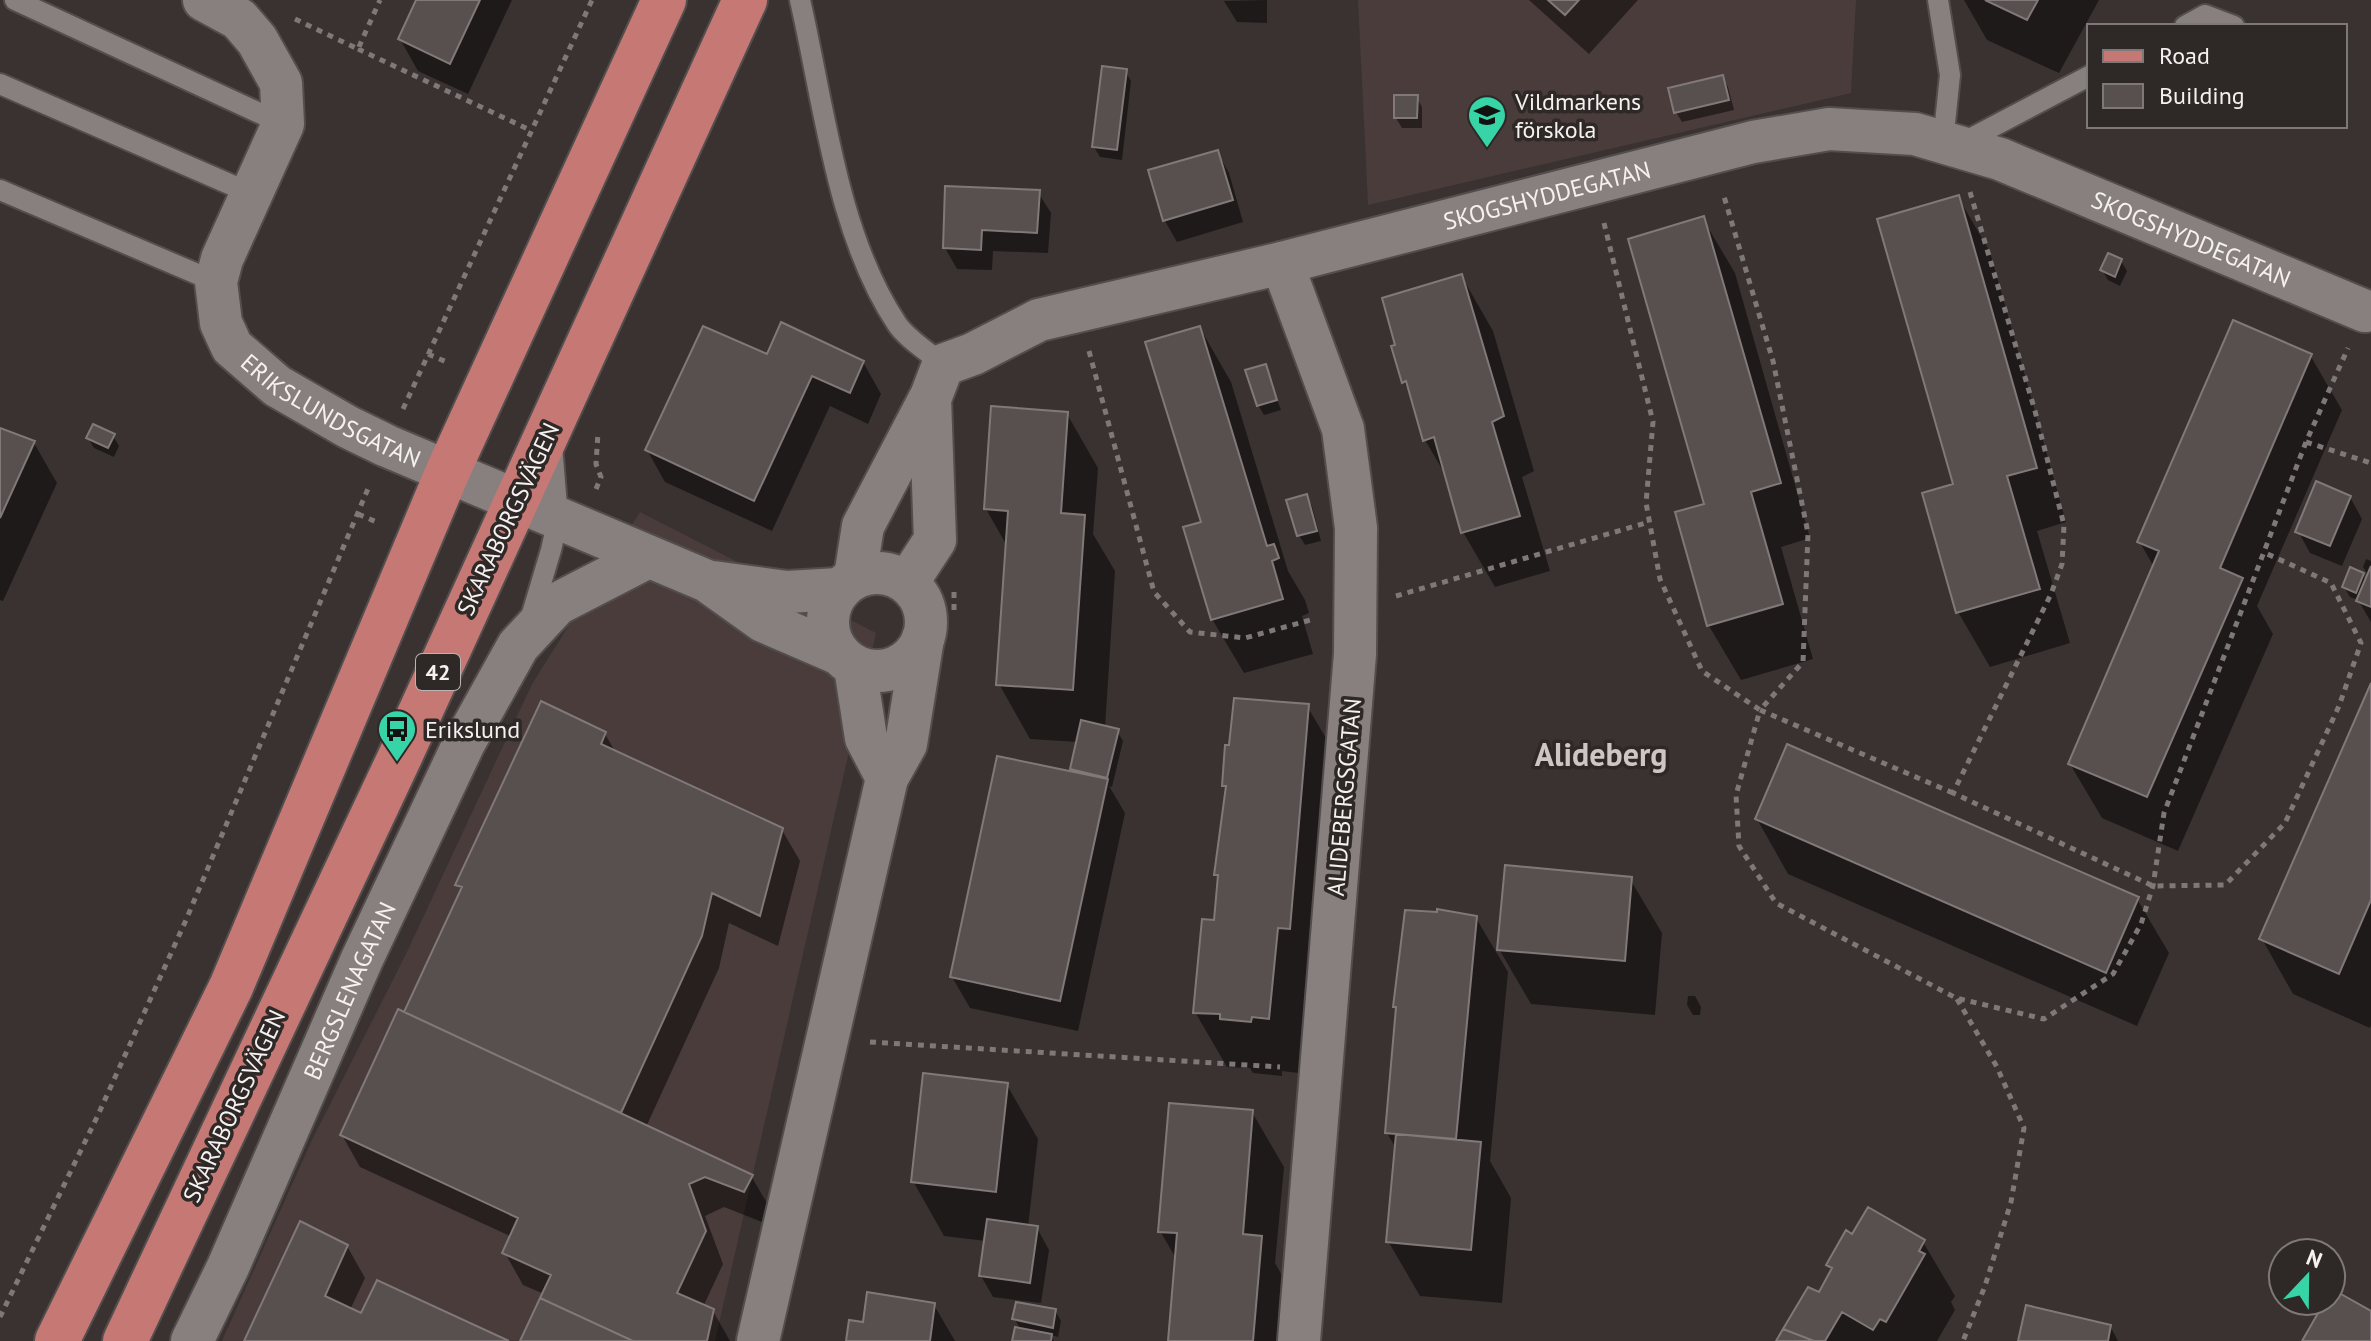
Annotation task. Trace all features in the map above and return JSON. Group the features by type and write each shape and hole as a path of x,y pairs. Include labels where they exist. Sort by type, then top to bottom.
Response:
{"main road":[{"path":"57,1341 231,987 448,471 664,0"},
{"name":"SKARABORGSVÄGEN","path":"125,1341 518,502 745,0"}],"street":[{"name":"ERIKSLUNDSGATAN","path":"204,0 239,19 257,40 281,83 283,124 222,259 216,282 221,323 232,347 277,386 387,446 448,471"},
{"name":"SKOGSHYDDEGATAN","path":"937,382 973,354 1033,321 1282,263 1711,153 1829,129 1915,134 2000,159 2365,311"},
{"name":"ALIDEBERGSGATAN","path":"1282,263 1343,429 1356,528 1355,654 1299,1341"},
{"path":"907,583 935,540 937,382"},
{"path":"887,778 866,738 846,660 829,637 827,620 830,603 847,583 863,526 937,382"},
{"path":"448,471 707,581 763,621 870,671 887,671 909,659 923,638"},
{"name":"BERGSLENAGATAN","path":"192,1341 228,1267 396,887 464,743 518,646 557,604 648,557"},
{"path":"707,581 787,592 847,583 872,572 891,575 907,583 922,602 926,614 906,744 887,778 758,1341"}],"lane":[{"path":"15,0 283,124"},
{"path":"800,0 823,111 862,257 898,326 937,382"},
{"path":"1938,0 1950,75 1950,144 2087,77"},
{"path":"2189,24 2205,15 2229,24"},
{"path":"0,84 250,193"},
{"path":"0,190 216,282"},
{"name":"BERGSLENAGATAN","path":"518,646 538,594 558,519 556,473 549,430"}],"path":[{"path":"358,49 380,0"},
{"path":"0,1317 98,1115 186,920 387,446 592,0"},
{"path":"286,15 530,130"},
{"path":"1950,144 2035,411 2064,525 2062,564 2051,594 1953,793"},
{"path":"1711,153 1773,361 1808,533 1803,662 1760,710 1736,795 1739,846 1776,903 1956,998 2044,1019 2113,974 2141,924 2153,886 2164,813 2263,552 2306,442 2365,311"},
{"path":"1594,183 1653,422 1646,503 1660,579 1702,671 1760,710 1953,793 2153,886 2225,885 2285,823 2339,706 2361,643 2331,583 2263,552"},
{"path":"1079,310 1154,592 1190,632 1245,638 1649,522"},
{"path":"2306,442 2371,463"},
{"path":"1956,998 1997,1067 2024,1128 2011,1202 1985,1286 1963,1341"},
{"path":"861,1042 1321,1070"}],"shaded area":[{"name":"Vildmarkens förskola","path":"1358,0 1856,0 1851,93 1368,205"},
{"path":"640,512 876,633 715,1341 222,1341 311,1142 406,954 532,684"}],"building":[{"path":"416,0 480,0 450,64 398,39"},
{"path":"1548,0 1579,0 1565,15"},
{"path":"1985,0 2038,0 2027,20"},
{"path":"1102,66 1127,69 1117,150 1092,147"},
{"path":"1723,75 1729,100 1674,113 1668,88"},
{"path":"1394,95 1418,95 1417,118 1394,118"},
{"path":"1218,150 1233,200 1163,221 1148,170"},
{"path":"945,186 1040,190 1037,233 982,230 981,250 943,248"},
{"path":"1959,195 2037,468 2007,476 2040,589 1956,613 1922,493 1953,484 1877,219"},
{"path":"1704,216 1781,483 1751,492 1783,604 1707,626 1675,512 1704,504 1628,239"},
{"path":"2108,253 2122,259 2115,277 2100,270"},
{"path":"1462,274 1504,416 1492,422 1520,516 1461,533 1434,437 1423,441 1406,381 1402,383 1382,298"},
{"path":"2233,320 2312,354 2220,568 2243,578 2147,797 2068,764 2159,551 2137,542"},
{"path":"781,322 864,361 850,393 812,376 754,501 645,450 703,326 767,354"},
{"path":"1200,326 1267,546 1274,544 1279,558 1272,561 1283,599 1211,620 1183,527 1201,522 1145,342"},
{"path":"1266,364 1277,400 1257,406 1245,370"},
{"path":"991,406 1068,412 1061,513 1085,515 1073,690 996,685 1008,511 984,509"},
{"path":"93,424 115,434 108,448 86,438"},
{"path":"0,428 35,441 0,518"},
{"path":"2316,481 2351,496 2330,546 2295,532"},
{"path":"1307,494 1317,531 1297,536 1286,500"},
{"path":"2371,566 2371,607 2356,601"},
{"path":"2350,567 2364,573 2356,593 2342,587"},
{"path":"2371,683 2371,900 2339,974 2259,939"},
{"path":"1234,698 1309,704 1290,929 1278,928 1269,1019 1252,1017 1251,1022 1220,1019 1220,1014 1193,1013 1202,919 1214,920 1218,875 1214,875 1226,786 1222,786 1225,745 1229,745"},
{"path":"541,701 606,732 601,744 783,828 760,916 712,893 702,936 621,1113 404,1012 462,887 455,885"},
{"path":"1081,720 1119,729 1107,778 1070,769"},
{"path":"1787,744 2139,897 2106,973 1755,819"},
{"path":"997,756 1108,779 1060,1001 950,977"},
{"path":"1505,865 1632,877 1625,961 1497,950"},
{"path":"1437,909 1477,916 1456,1139 1385,1133 1396,1007 1393,1007 1405,910 1437,912"},
{"path":"398,1009 753,1175 744,1192 705,1177 689,1184 706,1231 677,1293 714,1309 707,1341 633,1341 540,1298 551,1275 502,1253 518,1218 340,1135"},
{"path":"923,1073 1008,1083 996,1192 911,1182"},
{"path":"1169,1103 1253,1110 1243,1234 1262,1236 1253,1341 1168,1341 1177,1233 1158,1232"},
{"path":"1396,1134 1481,1142 1471,1250 1386,1242"},
{"path":"1868,1207 1925,1240 1919,1251 1925,1254 1886,1322 1880,1319 1873,1330 1842,1312 1825,1341 1814,1341 1783,1329 1808,1287 1819,1292 1832,1268 1826,1265 1846,1230 1852,1234"},
{"path":"987,1219 1038,1226 1030,1283 979,1276"},
{"path":"300,1221 348,1245 325,1296 361,1313 377,1280 509,1341 244,1341"},
{"path":"867,1292 935,1303 930,1341 846,1341 849,1320 863,1322"},
{"path":"2347,1297 2371,1311 2371,1341 2302,1341 2316,1317 2347,1317"},
{"path":"540,1298 633,1341 520,1341"},
{"path":"1016,1302 1056,1309 1053,1328 1012,1319"},
{"path":"2026,1305 2111,1325 2108,1341 2018,1341"},
{"path":"1015,1327 1052,1334 1051,1341 1012,1341"},
{"path":"1783,1329 1814,1341 1776,1341"}],"place":[{"name":"Vildmarkens förskola","path":"1487,149"},
{"name":"Erikslund","path":"397,763"}],"district":[{"name":"Alideberg","path":"1601,754"}]}
